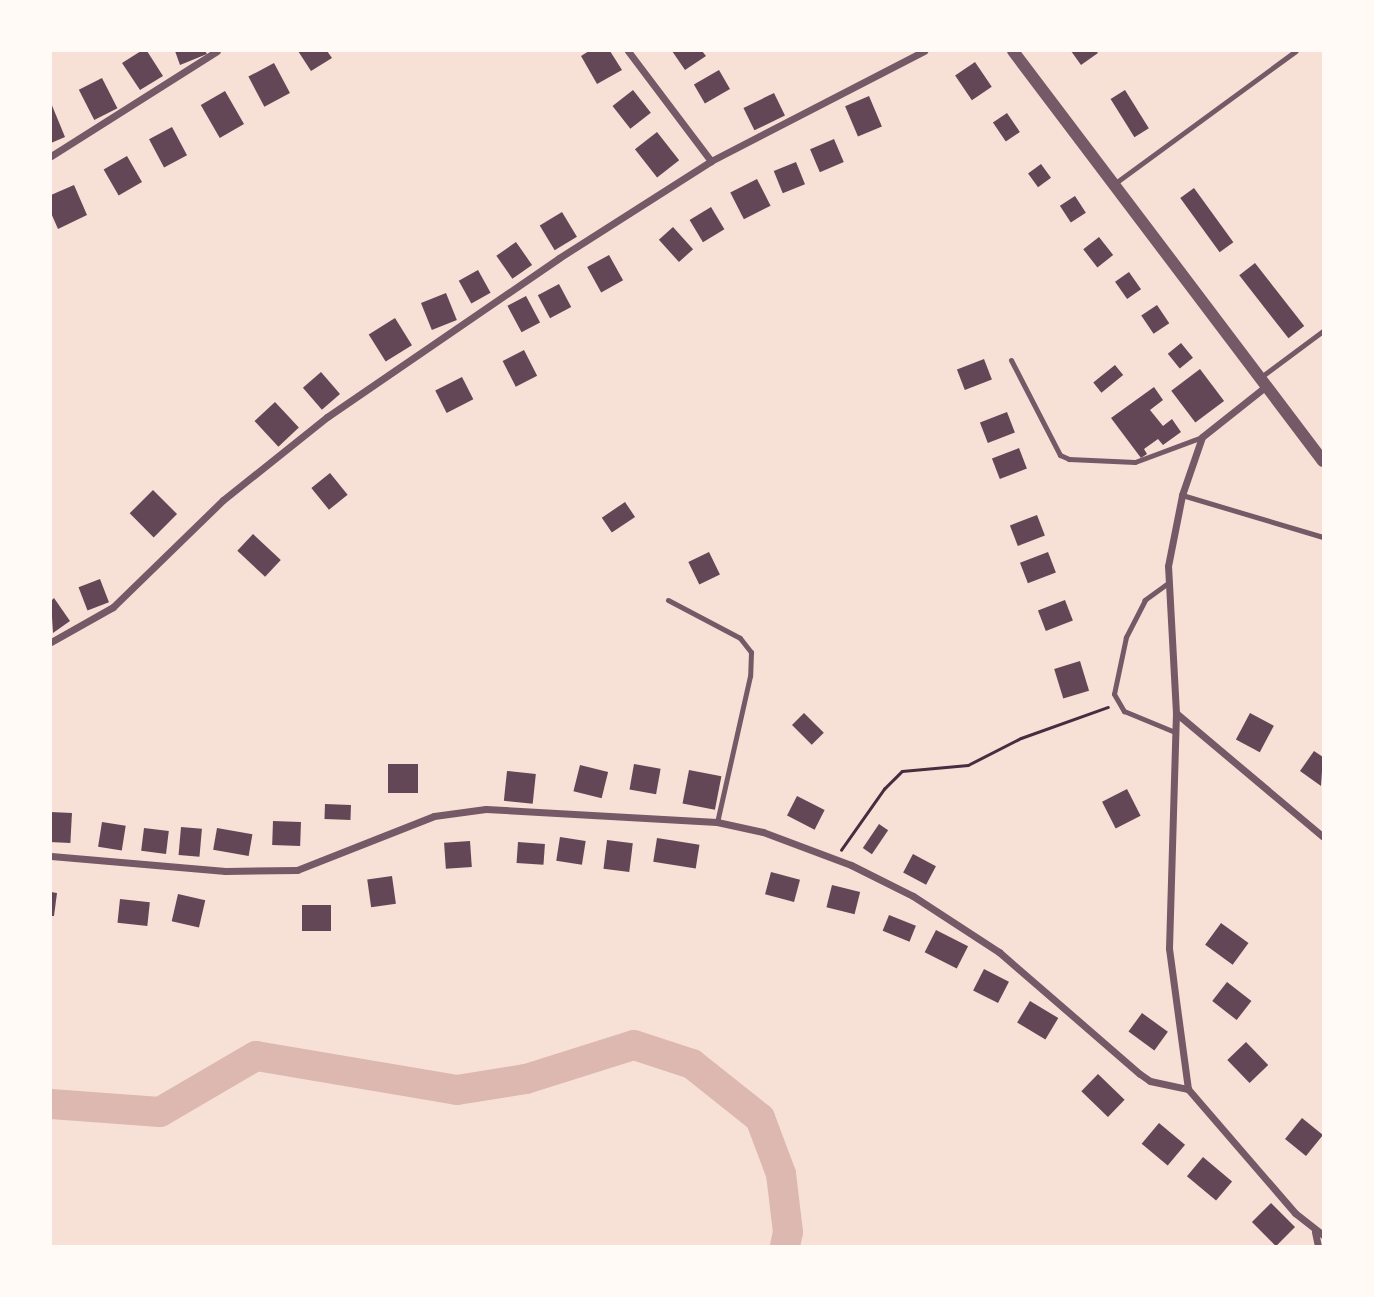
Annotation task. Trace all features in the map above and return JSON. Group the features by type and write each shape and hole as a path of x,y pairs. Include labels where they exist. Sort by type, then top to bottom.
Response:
{"street":[{"path":"51,156 217,51"},
{"path":"628,51 711,160"},
{"path":"51,642 113,607 223,499 327,417 711,160 924,51"},
{"path":"1013,51 1323,461"},
{"path":"1262,383 1202,437 1182,495 1168,583 1176,713 1169,948 1188,1089 1319,1234 1318,1246"},
{"path":"1176,713 1323,836"},
{"path":"51,856 269,873 321,863 407,825 457,811 578,812 717,822 797,843 913,896 999,952 1150,1081 1188,1089"}],"lane":[{"path":"1114,184 1296,51"},
{"path":"1262,383 1323,331"},
{"path":"1011,360 1060,455 1069,459 1135,462 1202,437"},
{"path":"1182,495 1323,537"},
{"path":"1168,583 1145,600 1126,637 1115,680 1116,704 1146,722 1175,732"},
{"path":"668,600 740,638 751,652 750,676 717,822"}],"path":[{"path":"836,859 858,822 902,771 968,765 1021,738 1116,704"}],"building":[{"path":"141,51 147,51 163,76 140,90 122,63"},
{"path":"175,51 205,51 207,54 180,65"},
{"path":"298,51 327,51 332,58 311,71"},
{"path":"589,51 610,51 622,70 597,84 581,56"},
{"path":"672,51 702,51 706,56 685,70"},
{"path":"1071,51 1096,51 1098,53 1081,65"},
{"path":"975,62 992,87 972,100 955,75"},
{"path":"274,63 290,93 264,107 248,77"},
{"path":"719,70 730,89 705,104 694,84"},
{"path":"102,78 117,108 94,120 79,90"},
{"path":"633,90 651,113 630,129 613,106"},
{"path":"1125,90 1149,128 1134,137 1111,99"},
{"path":"225,91 244,124 220,138 201,105"},
{"path":"774,93 785,115 754,130 743,108"},
{"path":"869,96 882,126 858,137 845,106"},
{"path":"51,103 65,137 51,143"},
{"path":"1007,113 1020,132 1006,142 993,123"},
{"path":"172,127 187,155 164,167 149,139"},
{"path":"657,132 679,160 657,178 635,149"},
{"path":"834,139 844,162 820,172 810,149"},
{"path":"127,156 142,182 119,195 104,170"},
{"path":"796,162 805,184 783,193 774,171"},
{"path":"1041,164 1051,178 1038,187 1028,173"},
{"path":"757,179 771,206 744,219 730,193"},
{"path":"74,185 87,215 58,229 51,213 51,195"},
{"path":"1194,188 1233,242 1220,252 1180,198"},
{"path":"1075,196 1086,213 1071,223 1060,206"},
{"path":"711,207 724,229 703,242 690,220"},
{"path":"562,212 577,237 555,250 540,225"},
{"path":"673,227 693,249 679,262 659,240"},
{"path":"1099,237 1113,255 1097,267 1083,249"},
{"path":"516,242 532,265 512,279 496,256"},
{"path":"609,255 623,280 601,292 587,267"},
{"path":"1255,263 1304,326 1288,338 1239,275"},
{"path":"478,270 491,293 471,303 459,281"},
{"path":"1129,272 1141,289 1127,299 1115,282"},
{"path":"559,284 571,307 550,318 538,295"},
{"path":"446,293 457,320 432,330 421,303"},
{"path":"526,296 540,322 522,332 507,306"},
{"path":"1157,305 1169,323 1154,334 1141,316"},
{"path":"395,318 412,345 386,362 369,334"},
{"path":"1181,343 1193,358 1180,368 1168,354"},
{"path":"524,350 537,376 516,387 503,361"},
{"path":"984,359 992,380 965,390 957,369"},
{"path":"1115,365 1123,375 1101,393 1093,383"},
{"path":"1200,369 1224,401 1195,423 1171,391"},
{"path":"321,372 340,394 322,410 303,388"},
{"path":"462,377 473,399 447,413 435,391"},
{"path":"1154,387 1163,400 1150,410 1163,426 1172,419 1181,432 1163,445 1158,439 1144,449 1147,454 1141,458 1111,418"},
{"path":"275,402 299,428 278,447 255,421"},
{"path":"1007,412 1015,433 988,443 980,422"},
{"path":"1019,448 1027,469 1000,479 992,458"},
{"path":"330,473 348,495 329,510 311,488"},
{"path":"153,490 177,514 154,537 130,513"},
{"path":"625,502 635,517 612,533 602,518"},
{"path":"1037,515 1045,536 1018,546 1010,525"},
{"path":"253,534 281,560 265,577 237,551"},
{"path":"709,552 720,574 699,585 688,562"},
{"path":"1048,552 1056,573 1028,583 1020,563"},
{"path":"100,579 109,602 87,611 79,587"},
{"path":"54,598 70,621 53,633 51,601"},
{"path":"1065,600 1073,621 1046,631 1038,610"},
{"path":"1080,661 1089,691 1063,699 1054,669"},
{"path":"804,713 824,733 812,745 792,725"},
{"path":"1250,713 1274,726 1260,752 1236,739"},
{"path":"1314,751 1323,757 1321,786 1300,771"},
{"path":"388,764 418,764 418,793 388,793"},
{"path":"634,764 661,769 656,794 629,790"},
{"path":"580,765 608,772 602,798 573,791"},
{"path":"689,770 721,776 715,810 683,803"},
{"path":"507,771 536,774 533,804 504,801"},
{"path":"1127,789 1141,816 1116,828 1102,802"},
{"path":"797,796 825,810 815,830 787,816"},
{"path":"325,804 351,805 350,820 324,819"},
{"path":"51,812 72,813 70,843 51,842"},
{"path":"273,821 301,822 300,846 272,845"},
{"path":"102,822 126,826 122,850 98,847"},
{"path":"879,824 888,830 872,854 863,848"},
{"path":"181,827 202,829 199,857 179,855"},
{"path":"144,828 169,831 166,854 141,851"},
{"path":"217,828 252,834 249,856 213,850"},
{"path":"560,837 586,841 582,865 556,861"},
{"path":"657,838 699,845 696,868 653,862"},
{"path":"607,840 633,843 629,872 603,869"},
{"path":"470,841 472,867 446,869 444,843"},
{"path":"518,842 545,844 543,865 517,863"},
{"path":"913,854 936,866 926,885 903,873"},
{"path":"771,872 800,880 794,902 765,894"},
{"path":"392,876 396,904 371,907 367,879"},
{"path":"832,885 860,892 855,914 826,907"},
{"path":"51,892 57,893 54,916 51,916"},
{"path":"178,894 205,900 199,928 172,921"},
{"path":"120,899 150,902 147,926 117,923"},
{"path":"302,905 331,905 331,931 302,931"},
{"path":"889,915 916,926 910,942 883,931"},
{"path":"1221,923 1249,943 1233,965 1205,945"},
{"path":"936,930 968,946 957,969 925,952"},
{"path":"984,969 1009,982 998,1003 973,990"},
{"path":"1227,982 1251,1001 1237,1020 1212,1001"},
{"path":"1030,1001 1058,1018 1045,1039 1017,1022"},
{"path":"1142,1013 1168,1032 1154,1050 1128,1032"},
{"path":"1246,1042 1268,1065 1250,1083 1227,1060"},
{"path":"1098,1074 1125,1100 1108,1117 1081,1091"},
{"path":"1302,1118 1323,1135 1306,1156 1285,1139"},
{"path":"1159,1123 1185,1145 1168,1166 1142,1144"},
{"path":"1203,1157 1232,1181 1216,1201 1187,1176"},
{"path":"1271,1203 1295,1227 1276,1246 1252,1222"}],"waterway":[{"path":"51,1104 160,1112 256,1056 457,1090 526,1079 634,1045 692,1064 760,1118 781,1174 788,1232 785,1246"}]}
